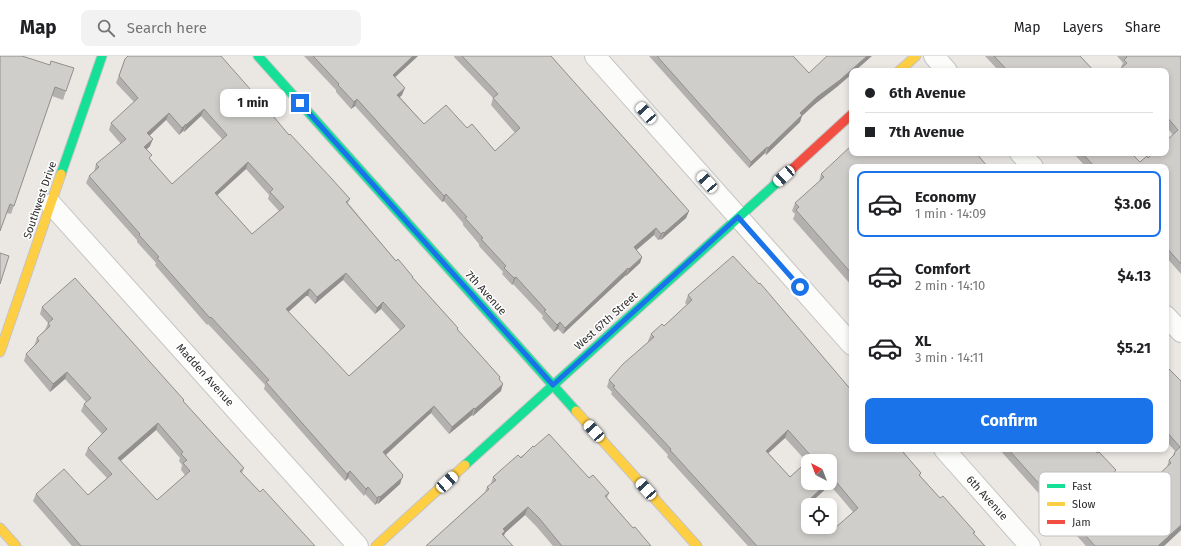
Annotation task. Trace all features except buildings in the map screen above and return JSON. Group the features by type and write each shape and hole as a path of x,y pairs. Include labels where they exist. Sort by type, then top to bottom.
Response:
{"street":[{"name":"Southwest Drive","path":"0,352 102,56"},
{"name":"7th Avenue","path":"258,56 697,546"},
{"path":"595,56 849,342"},
{"path":"903,68 916,56"},
{"path":"934,56 944,68"},
{"name":"West 67th Street","path":"376,546 849,117"},
{"path":"1023,156 1030,164"},
{"name":"Madden Avenue","path":"51,204 358,546"},
{"path":"1169,319 1181,332"},
{"name":"6th Avenue","path":"947,452 1030,546"},
{"path":"0,528 16,546"}],"traffic: fast":[{"path":"61,174 102,56"},
{"path":"258,56 576,411"},
{"path":"465,465 791,170"}],"traffic: slow":[{"path":"902,68 916,56"},
{"path":"0,352 61,174"},
{"path":"576,411 697,546"},
{"path":"376,546 465,465"},
{"path":"0,528 16,546"}],"traffic: jam":[{"path":"791,170 849,117"}],"route":[{"path":"300,103 553,385 738,217 800,287"}]}
